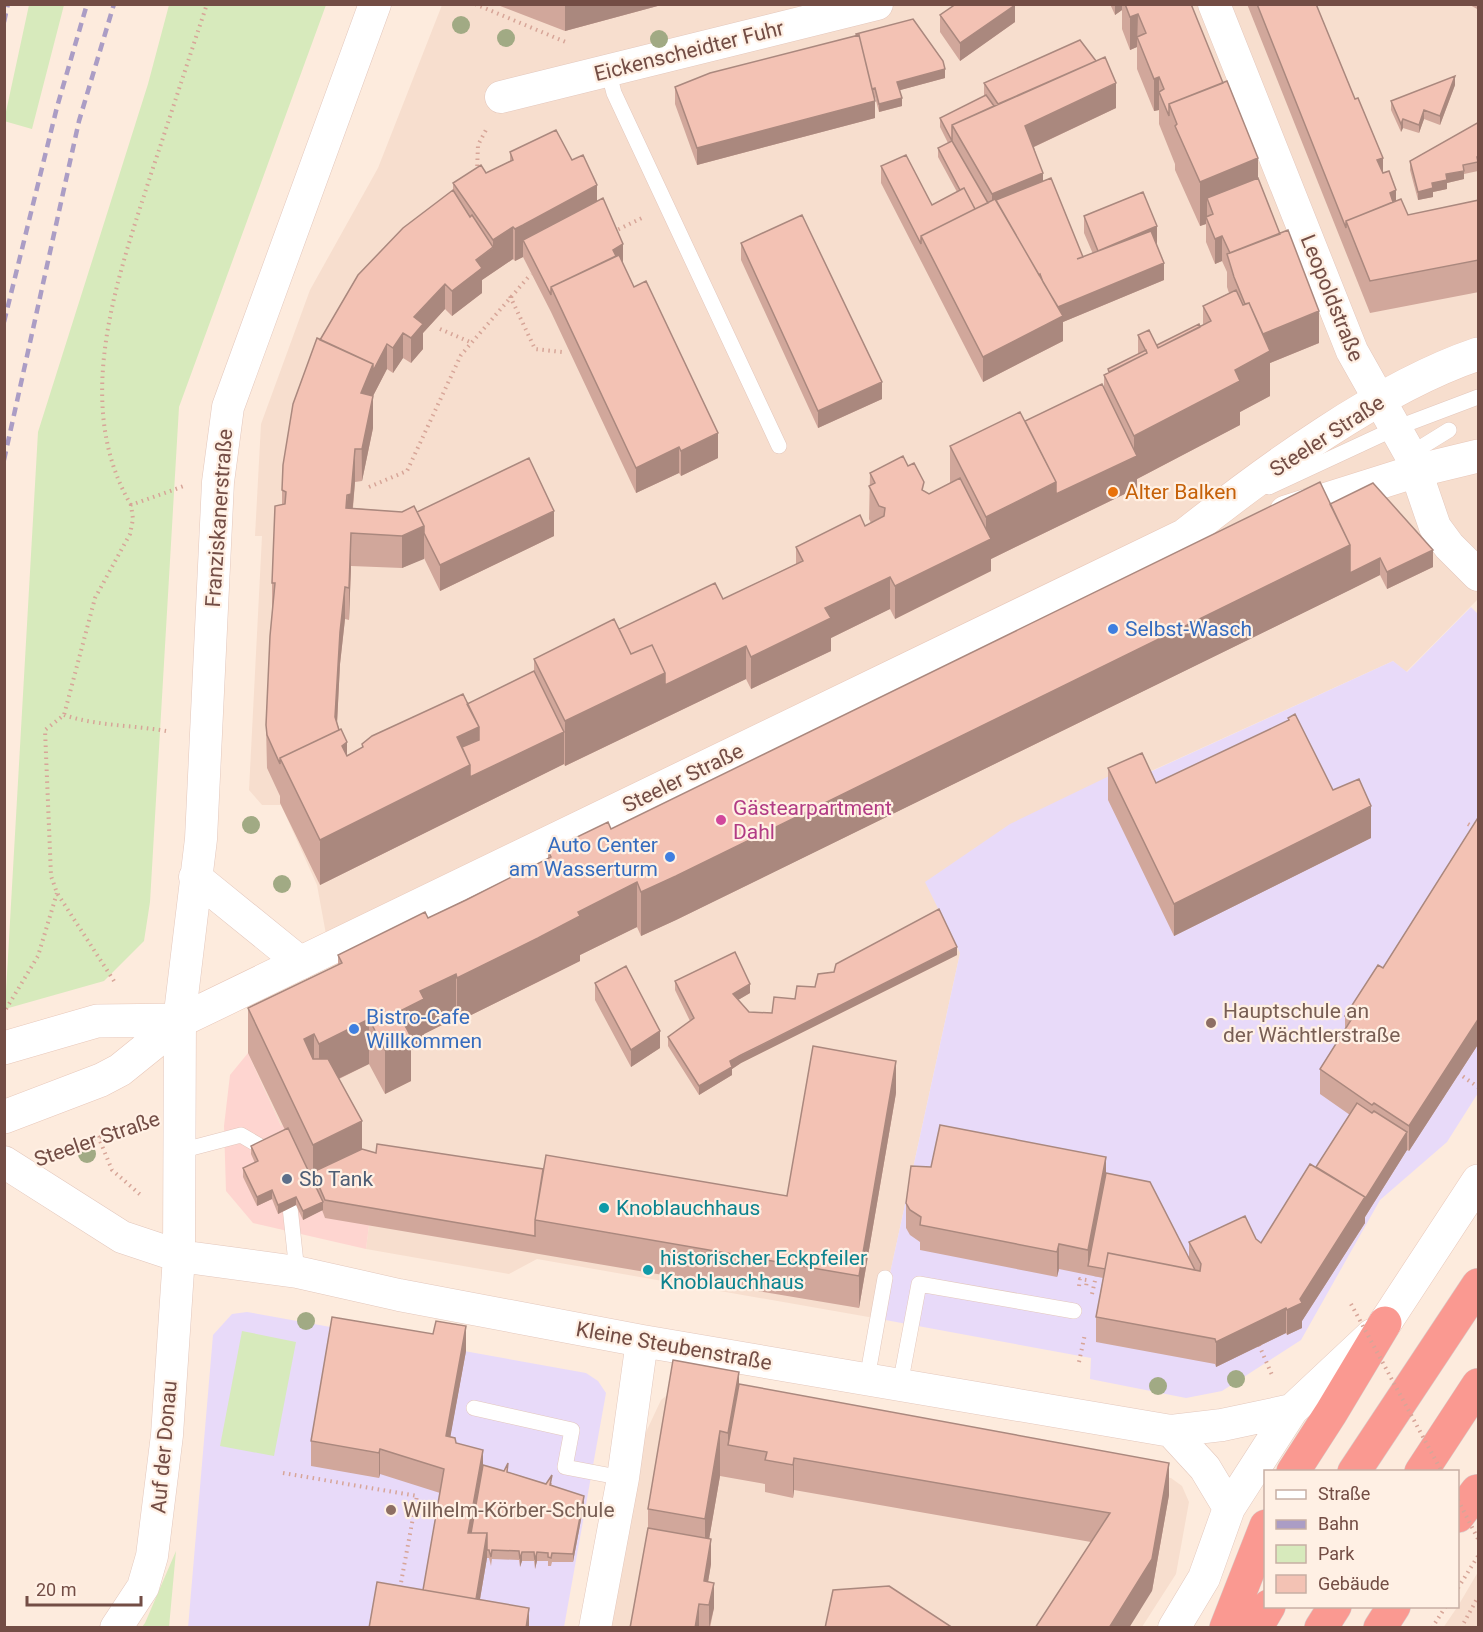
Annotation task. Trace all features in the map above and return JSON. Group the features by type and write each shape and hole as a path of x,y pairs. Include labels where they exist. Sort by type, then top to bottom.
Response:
{"highway":[{"path":"1355,1470 1479,1285"},
{"path":"1294,1470 1385,1323"},
{"path":"1422,1470 1479,1385"},
{"path":"1226,1628 1264,1531"},
{"path":"1257,1628 1268,1608"},
{"path":"1321,1628 1334,1608"},
{"path":"1380,1628 1393,1608"}],"main road":[{"name":"Steeler Straße","path":"1185,535 1257,520 1362,486 1400,439 1442,368 1479,354"},
{"name":"Steeler Straße","path":"4,1117 101,1080 120,1070 182,1020 1185,535 1326,433 1400,439 1479,456"},
{"name":"Steeler Straße","path":"4,1048 98,1021 182,1020"},
{"path":"1385,1323 1479,1181"}],"street":[{"name":"Franziskanerstraße","path":"182,1020 180,1013 201,839 218,482 228,407 375,4"},
{"name":"Eickenscheidter Fuhr","path":"501,97 877,4"},
{"name":"Leopoldstraße","path":"1214,4 1352,351 1400,439 1435,526 1449,546 1479,575"},
{"path":"195,878 301,963"},
{"name":"Auf der Donau","path":"116,1628 143,1587 152,1556 167,1435 179,1256 182,1020"},
{"path":"9,1164 122,1237 179,1256"},
{"name":"Kleine Steubenstraße","path":"179,1256 297,1272 399,1295 642,1341 1171,1431 1222,1425 1292,1410"},
{"path":"1174,1628 1204,1578 1229,1508 1292,1410 1385,1323"},
{"path":"596,1628 623,1478 642,1341"},
{"path":"1171,1431 1205,1468 1229,1508"}],"lane":[{"path":"608,70 614,93 779,446"},
{"path":"1400,439 1479,397"},
{"name":"Steeler Straße","path":"1400,439 1449,430"},
{"path":"180,1151 241,1135 265,1149"},
{"path":"290,1207 297,1272"},
{"path":"867,1379 885,1278"},
{"path":"900,1385 919,1284 1074,1311"},
{"path":"474,1408 572,1430 565,1467 623,1478"}],"path":[{"path":"114,981 57,892 51,876 45,730 64,715 95,598 130,534 133,519 131,505 122,490 108,451 104,427 104,352 108,328 142,201 207,4"},
{"path":"475,4 545,32"},
{"path":"477,176 478,146 501,97"},
{"path":"611,233 666,206"},
{"path":"369,487 407,471 461,355 531,274"},
{"path":"510,296 535,348 562,352"},
{"path":"440,329 470,342"},
{"path":"131,505 183,486 218,482"},
{"path":"64,715 84,722 128,724 166,731"},
{"path":"1468,824 1479,830"},
{"path":"4,1013 38,956 57,892"},
{"path":"1458,1073 1479,1087"},
{"name":"Steeler Straße","path":"9,1164 181,1111"},
{"path":"98,1136 112,1170 147,1200"},
{"path":"1352,1304 1441,1470"},
{"path":"1259,1345 1272,1375"},
{"path":"283,1473 417,1496 399,1590"},
{"path":"1470,1497 1479,1539"},
{"path":"1459,1586 1479,1556"},
{"path":"1461,1628 1479,1598"},
{"path":"1432,1628 1445,1608"}],"shaded area":[{"path":"442,5 1478,5 1478,599 1406,672 1393,661 1138,777 926,882 960,953 880,1319 537,1259 509,1274 366,1249 376,1170 281,1126 248,1053 338,1000 317,885 281,805 262,805 249,790 262,536 255,536 261,424 310,290 378,168"},
{"name":"Hauptschule an der Wächtlerstraße","path":"1471,607 1478,614 1478,1093 1447,1142 1380,1200 1301,1340 1222,1391 1186,1398 1090,1379 1091,1358 880,1319 960,953 925,882 1010,824 1132,765 1139,777 1393,661 1407,672"},
{"path":"248,1053 281,1126 328,1103 376,1170 366,1249 253,1223 226,1191 224,1126 230,1075"},
{"name":"Wilhelm-Körber-Schule","path":"247,1312 586,1373 598,1381 606,1393 564,1627 188,1628 213,1335 232,1314"},
{"path":"677,1387 1171,1478 1182,1486 1189,1502 1176,1574 1142,1627 607,1628 625,1477 661,1400"},
{"path":"1478,1572 1478,1627 1443,1628 1457,1608 1459,1608"}],"green space":[{"path":"29,5 64,5 32,129 4,121"},
{"path":"169,5 326,5 179,407 150,902 144,941 104,981 5,1009 38,432 148,84"},
{"path":"242,1331 296,1342 274,1456 220,1446"},
{"path":"176,1551 169,1627 142,1627 145,1623"}],"building":[{"path":"956,4 1015,5 960,43 940,15"},
{"path":"1125,4 1191,4 1223,83 1169,104 1169,116 1159,92 1164,89 1159,77 1154,79 1137,37 1146,33 1138,14 1130,17"},
{"path":"1257,4 1316,4 1355,99 1358,98 1383,158 1377,160 1383,173 1389,171 1396,190 1390,193 1393,202 1346,221 1346,228"},
{"path":"913,19 943,61 945,69 897,82 902,98 879,104 875,88 872,89 859,35 856,34"},
{"path":"859,35 875,101 697,148 675,87 710,73"},
{"path":"1080,40 1096,61 998,104 984,83"},
{"path":"1105,57 1116,83 1025,126 1043,173 992,194 952,125"},
{"path":"1455,76 1440,116 1424,110 1419,125 1403,119 1401,124 1391,101"},
{"path":"1227,81 1258,158 1200,182 1175,126 1177,124 1169,104"},
{"path":"986,95 994,106 952,125 952,141 940,118"},
{"path":"1479,122 1478,162 1463,165 1464,171 1446,174 1447,180 1432,183 1433,188 1418,192 1410,161"},
{"path":"556,130 572,160 583,155 597,185 515,229 513,227 493,240 453,183 481,165 486,173 513,160 510,152"},
{"path":"952,141 988,203 975,209 964,188 960,190 938,148"},
{"path":"906,155 932,205 964,188 975,209 921,236 921,244 881,166"},
{"path":"1051,178 1083,257 1151,231 1164,263 1058,307 996,200"},
{"path":"1258,178 1280,234 1230,253 1222,236 1215,239 1206,217 1213,214 1207,198"},
{"path":"453,190 493,247 476,260 482,268 452,291 445,284 414,317 423,324 411,338 403,333 393,348 387,344 373,371 373,364 320,340 358,275 403,228"},
{"path":"1143,192 1157,226 1098,251 1084,216"},
{"path":"603,198 623,244 613,250 616,256 551,287 551,295 523,240"},
{"path":"995,199 1063,316 983,357 921,236"},
{"path":"1401,199 1408,215 1479,200 1479,260 1370,281 1346,221"},
{"path":"802,215 882,382 818,411 741,243"},
{"path":"1288,230 1319,311 1263,334 1249,303 1245,304 1227,254"},
{"path":"619,255 634,287 646,281 718,433 681,451 679,447 636,468 551,287"},
{"path":"1236,290 1243,305 1249,303 1270,351 1235,370 1240,381 1134,436 1104,375 1147,353 1138,335 1149,330 1158,348 1211,321 1203,306"},
{"path":"1199,324 1200,327 1158,348 1157,345"},
{"path":"317,338 373,364 361,393 373,396 362,449 355,449 351,494 347,495 346,508 402,512 414,506 424,526 402,536 351,533 349,588 345,587 340,632 335,717 339,730 280,758 280,764 267,735 266,725 275,583 272,583 275,506 285,504 286,492 282,490 283,465 293,404"},
{"path":"1146,350 1147,353 1109,372 1108,369"},
{"path":"1102,384 1137,456 1056,494 1056,482 1025,421"},
{"path":"1020,412 1056,482 986,517 950,446"},
{"path":"903,456 908,466 914,463 924,482 922,490 929,494 960,478 991,539 895,586 890,577 825,608 831,618 751,657 746,646 665,685 665,673 652,645 631,654 619,629 715,583 723,599 803,561 796,547 860,515 865,526 884,516 885,508 879,506 869,486 875,483 870,473"},
{"path":"529,458 554,511 440,565 424,533 424,526 417,512"},
{"path":"1320,482 1350,545 676,876 641,892 637,882 578,912 580,916 538,938 457,978 456,974 420,991 424,999 398,1012 411,1037 385,1050 369,1019 319,1044 314,1034 304,1039 313,1059 328,1059 362,1121 313,1145 248,1008 342,963 338,955 425,912 428,918 551,857 548,851 608,822 611,829"},
{"path":"1373,483 1433,550 1387,572 1380,558 1350,573 1350,545 1330,504"},
{"path":"614,619 631,654 652,645 665,673 565,721 534,659"},
{"path":"534,671 564,732 470,777 470,765 462,747 479,740 479,727 467,704"},
{"path":"463,694 479,727 457,737 470,765 320,840 280,758 341,729 347,742 342,746 347,756 363,747 362,744 372,736"},
{"path":"1295,714 1333,790 1359,779 1371,806 1174,904 1108,768 1142,753 1156,783 1289,720 1288,718"},
{"path":"1479,816 1479,1018 1409,1126 1374,1103 1372,1105 1320,1069 1351,1020 1345,1016 1378,965 1383,968"},
{"path":"939,909 957,947 741,1055 730,1061 732,1067 699,1086 668,1037 694,1018 675,981 735,952 750,984 733,994 749,1012 772,1013 774,997 795,999 797,986 815,987 818,974 834,972 836,964"},
{"path":"626,966 660,1031 631,1050 595,983"},
{"name":"Knoblauchhaus","path":"813,1046 896,1061 859,1276 535,1220 546,1155 787,1196"},
{"path":"1357,1103 1407,1132 1365,1199 1316,1167"},
{"path":"940,1125 1106,1157 1088,1250 1059,1244 1057,1252 920,1225 921,1217 910,1210 906,1203 911,1166 931,1167"},
{"path":"288,1128 323,1202 303,1211 296,1197 278,1205 272,1190 257,1197 243,1168 258,1161 251,1146"},
{"path":"377,1144 543,1169 535,1220 535,1236 325,1200 313,1172 362,1149 376,1153"},
{"path":"1310,1164 1365,1197 1300,1299 1302,1303 1287,1310 1286,1308 1216,1342 1215,1339 1096,1317 1108,1253 1200,1271 1201,1264 1189,1242 1245,1216 1256,1239 1261,1243"},
{"path":"1106,1173 1150,1182 1195,1270 1108,1253 1105,1269 1088,1266"},
{"path":"332,1317 433,1334 436,1321 466,1326 446,1436 455,1438 456,1443 483,1450 468,1533 487,1533 476,1599 423,1590 444,1469 380,1449 379,1453 311,1441"},
{"path":"673,1360 739,1372 728,1433 720,1431 705,1519 648,1509"},
{"path":"739,1384 1169,1463 1152,1559 1109,1628 1035,1628 1110,1513 794,1458 793,1465 765,1460 767,1452 728,1445"},
{"path":"508,1463 507,1472 546,1484 552,1475 550,1485 584,1496 573,1554 552,1553 551,1558 548,1557 548,1553 537,1552 535,1560 534,1552 522,1552 520,1559 519,1551 492,1550 491,1557 487,1550 487,1533 471,1533 483,1465 504,1471"},
{"path":"648,1528 711,1539 704,1581 714,1583 709,1605 699,1604 695,1628 630,1628"},
{"path":"377,1582 529,1608 526,1628 369,1628"},
{"path":"889,1586 953,1628 825,1628 833,1590"}],"railway":[{"path":"4,22 8,4"},
{"path":"4,322 57,107 87,4"},
{"path":"4,460 79,121 114,4"}],"place":[{"name":"Alter Balken","path":"1113,492"},
{"name":"Selbst-Wasch","path":"1113,629"},
{"name":"Gästearpartment Dahl","path":"721,820"},
{"name":"Auto Center am Wasserturm","path":"670,857"},
{"name":"Hauptschule an der Wächtlerstraße","path":"1211,1023"},
{"name":"Bistro-Cafe Willkommen","path":"354,1029"},
{"name":"Sb Tank","path":"287,1179"},
{"name":"Knoblauchhaus","path":"604,1208"},
{"name":"historischer Eckpfeiler Knoblauchhaus","path":"648,1270"},
{"name":"Wilhelm-Körber-Schule","path":"391,1510"}]}
